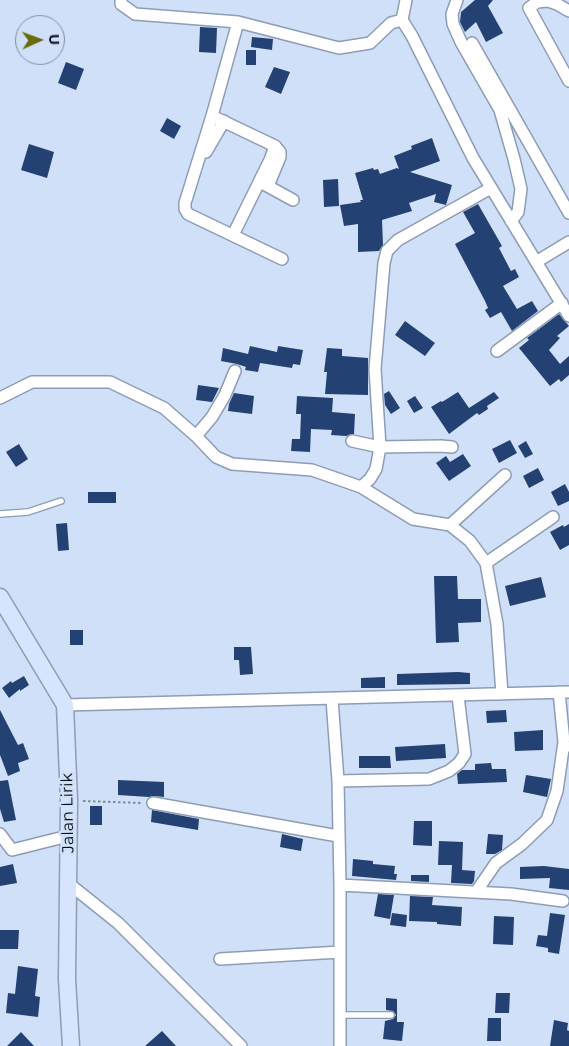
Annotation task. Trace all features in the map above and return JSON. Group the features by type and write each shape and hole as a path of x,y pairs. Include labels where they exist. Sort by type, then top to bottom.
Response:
{"main road":[{"name":"Jalan Lirik","path":"0,597 65,705 68,801 67,979 71,1046"}],"street":[{"path":"121,0 121,4 135,14 238,22 339,48 370,43 391,23 402,20"},
{"path":"406,0 402,20 412,36 473,158 569,316"},
{"path":"457,0 452,14 453,24 461,42 500,110 514,159 520,189 518,212 511,221"},
{"path":"569,11 548,1 537,2 529,8 569,81"},
{"path":"238,22 212,116 184,203 185,209 188,214 282,259"},
{"path":"472,43 569,213"},
{"path":"212,116 274,146 280,152 280,157 233,235"},
{"path":"194,173 224,121"},
{"path":"264,184 293,200"},
{"path":"361,487 370,479 376,469 380,447 375,369 384,263 387,251 398,240 491,188"},
{"path":"536,262 569,242"},
{"path":"497,352 562,303"},
{"path":"196,436 212,417 225,395 235,371"},
{"path":"0,398 32,382 110,382 164,408 196,436 216,457 232,464 312,470 361,487 413,519 450,525 470,541 486,563 497,624 502,694"},
{"path":"352,441 380,447 441,446 452,448"},
{"path":"450,525 505,475"},
{"path":"486,563 553,518"},
{"path":"65,705 564,692 567,744 557,791 546,820 522,844 496,863 476,892"},
{"path":"338,781 429,780 449,771 459,763 465,754 458,696"},
{"path":"332,698 338,781 340,1046"},
{"path":"153,803 338,836"},
{"path":"0,834 12,850 68,836"},
{"path":"68,883 118,923 241,1046"},
{"path":"340,885 526,895 563,901"},
{"path":"220,959 340,952"}],"lane":[{"path":"0,514 28,512 61,501"},
{"path":"340,1015 391,1016"}],"path":[{"path":"68,801 153,803"}],"building":[{"path":"475,0 493,0 488,6 503,33 486,42 476,22 465,32 460,22 461,12"},
{"path":"200,27 217,28 216,53 199,52"},
{"path":"252,37 273,39 272,50 251,47"},
{"path":"246,50 256,50 256,65 246,65"},
{"path":"66,62 84,69 76,90 58,83"},
{"path":"274,67 290,72 281,94 265,87"},
{"path":"167,118 181,126 174,139 160,131"},
{"path":"432,138 440,161 410,172 452,185 446,205 434,202 436,194 409,203 412,211 382,220 383,245 379,251 358,252 358,224 344,226 340,205 361,202 360,200 363,200 355,173 373,168 374,170 378,169 380,174 399,169 394,156 412,149 411,146"},
{"path":"29,144 54,152 47,178 21,170"},
{"path":"338,179 339,206 324,207 323,180"},
{"path":"478,204 502,246 499,248 511,271 515,269 519,277 503,286 517,309 532,301 538,311 512,331 501,312 490,318 485,310 488,308 485,301 455,244 475,233 463,212"},
{"path":"559,314 569,326 557,336 560,338 549,350 560,364 569,356 569,375 561,382 559,379 550,386 519,348 529,340 527,338"},
{"path":"405,321 435,343 425,356 395,335"},
{"path":"250,346 277,352 278,346 303,350 300,365 293,364 292,368 260,363 258,372 245,370 246,367 221,361 223,348 248,354"},
{"path":"327,348 342,349 342,356 368,358 368,395 325,394 327,372 324,372"},
{"path":"198,385 219,388 212,402 196,400"},
{"path":"389,391 400,408 391,414 385,405 384,394"},
{"path":"458,392 469,408 494,392 499,398 487,406 488,409 479,415 477,413 449,434 431,407"},
{"path":"234,393 254,396 252,414 228,411"},
{"path":"297,396 333,398 332,412 355,414 354,434 346,436 331,435 332,430 311,429 310,452 291,451 292,439 300,439 301,414 296,414"},
{"path":"415,396 423,408 414,413 407,401"},
{"path":"510,440 517,453 499,463 492,449"},
{"path":"526,441 533,454 525,458 518,446"},
{"path":"19,444 28,459 16,467 6,452"},
{"path":"463,454 471,466 449,481 436,463 446,456 450,462"},
{"path":"538,468 544,480 529,488 523,476"},
{"path":"565,484 569,492 569,501 558,506 551,492"},
{"path":"88,492 116,492 116,503 88,503"},
{"path":"67,523 69,550 58,551 56,524"},
{"path":"569,524 569,545 560,550 550,532"},
{"path":"434,576 457,576 458,599 481,599 481,622 458,623 459,642 436,643"},
{"path":"541,577 546,597 510,606 505,586"},
{"path":"70,630 83,630 83,645 70,645"},
{"path":"234,647 251,647 253,674 240,675 239,660 234,660"},
{"path":"470,673 470,684 397,685 397,674"},
{"path":"24,676 29,685 20,691 20,689 9,698 2,688 11,681 12,683"},
{"path":"385,677 385,688 361,688 361,678"},
{"path":"0,710 18,745 23,743 29,759 18,763 20,771 8,776 0,755"},
{"path":"506,710 507,722 487,723 486,711"},
{"path":"543,730 543,750 515,751 514,732"},
{"path":"445,744 446,758 396,761 395,747"},
{"path":"359,756 390,756 391,768 359,768"},
{"path":"491,763 492,769 506,769 507,782 458,784 457,774 462,770 475,770 475,764"},
{"path":"526,775 551,779 547,797 523,792"},
{"path":"8,780 16,820 4,822 0,809 0,781"},
{"path":"118,780 164,782 164,797 118,795"},
{"path":"90,806 102,806 102,825 90,825"},
{"path":"152,810 199,819 198,830 151,822"},
{"path":"414,821 432,821 432,846 413,845"},
{"path":"282,834 303,839 301,851 280,847"},
{"path":"488,834 503,835 502,850 495,854 486,854"},
{"path":"439,841 463,842 462,870 475,871 472,884 451,883 452,865 438,865"},
{"path":"353,859 373,861 373,864 395,866 394,874 397,874 396,880 352,876"},
{"path":"13,864 17,883 0,886 0,867"},
{"path":"544,866 569,869 569,890 549,888 550,878 520,879 520,867"},
{"path":"411,875 429,875 429,882 411,881"},
{"path":"378,894 394,895 390,919 374,916"},
{"path":"410,896 433,897 432,905 462,907 461,926 437,924 437,922 409,921"},
{"path":"392,913 407,915 406,927 390,925"},
{"path":"550,913 565,915 559,954 548,952 548,948 536,946 538,935 547,936"},
{"path":"494,916 514,917 513,945 493,944"},
{"path":"0,930 19,930 18,949 0,949"},
{"path":"18,966 38,969 35,996 40,997 38,1017 6,1013 8,993 15,994"},
{"path":"496,993 510,993 509,1013 495,1013"},
{"path":"386,998 397,999 397,1022 404,1022 402,1041 383,1039 385,1021 393,1019 396,1015 393,1011 386,1010"},
{"path":"488,1018 501,1018 501,1041 487,1041"},
{"path":"554,1020 568,1023 569,1046 550,1046"},
{"path":"162,1031 176,1046 145,1046"},
{"path":"21,1032 34,1046 7,1046"}]}
